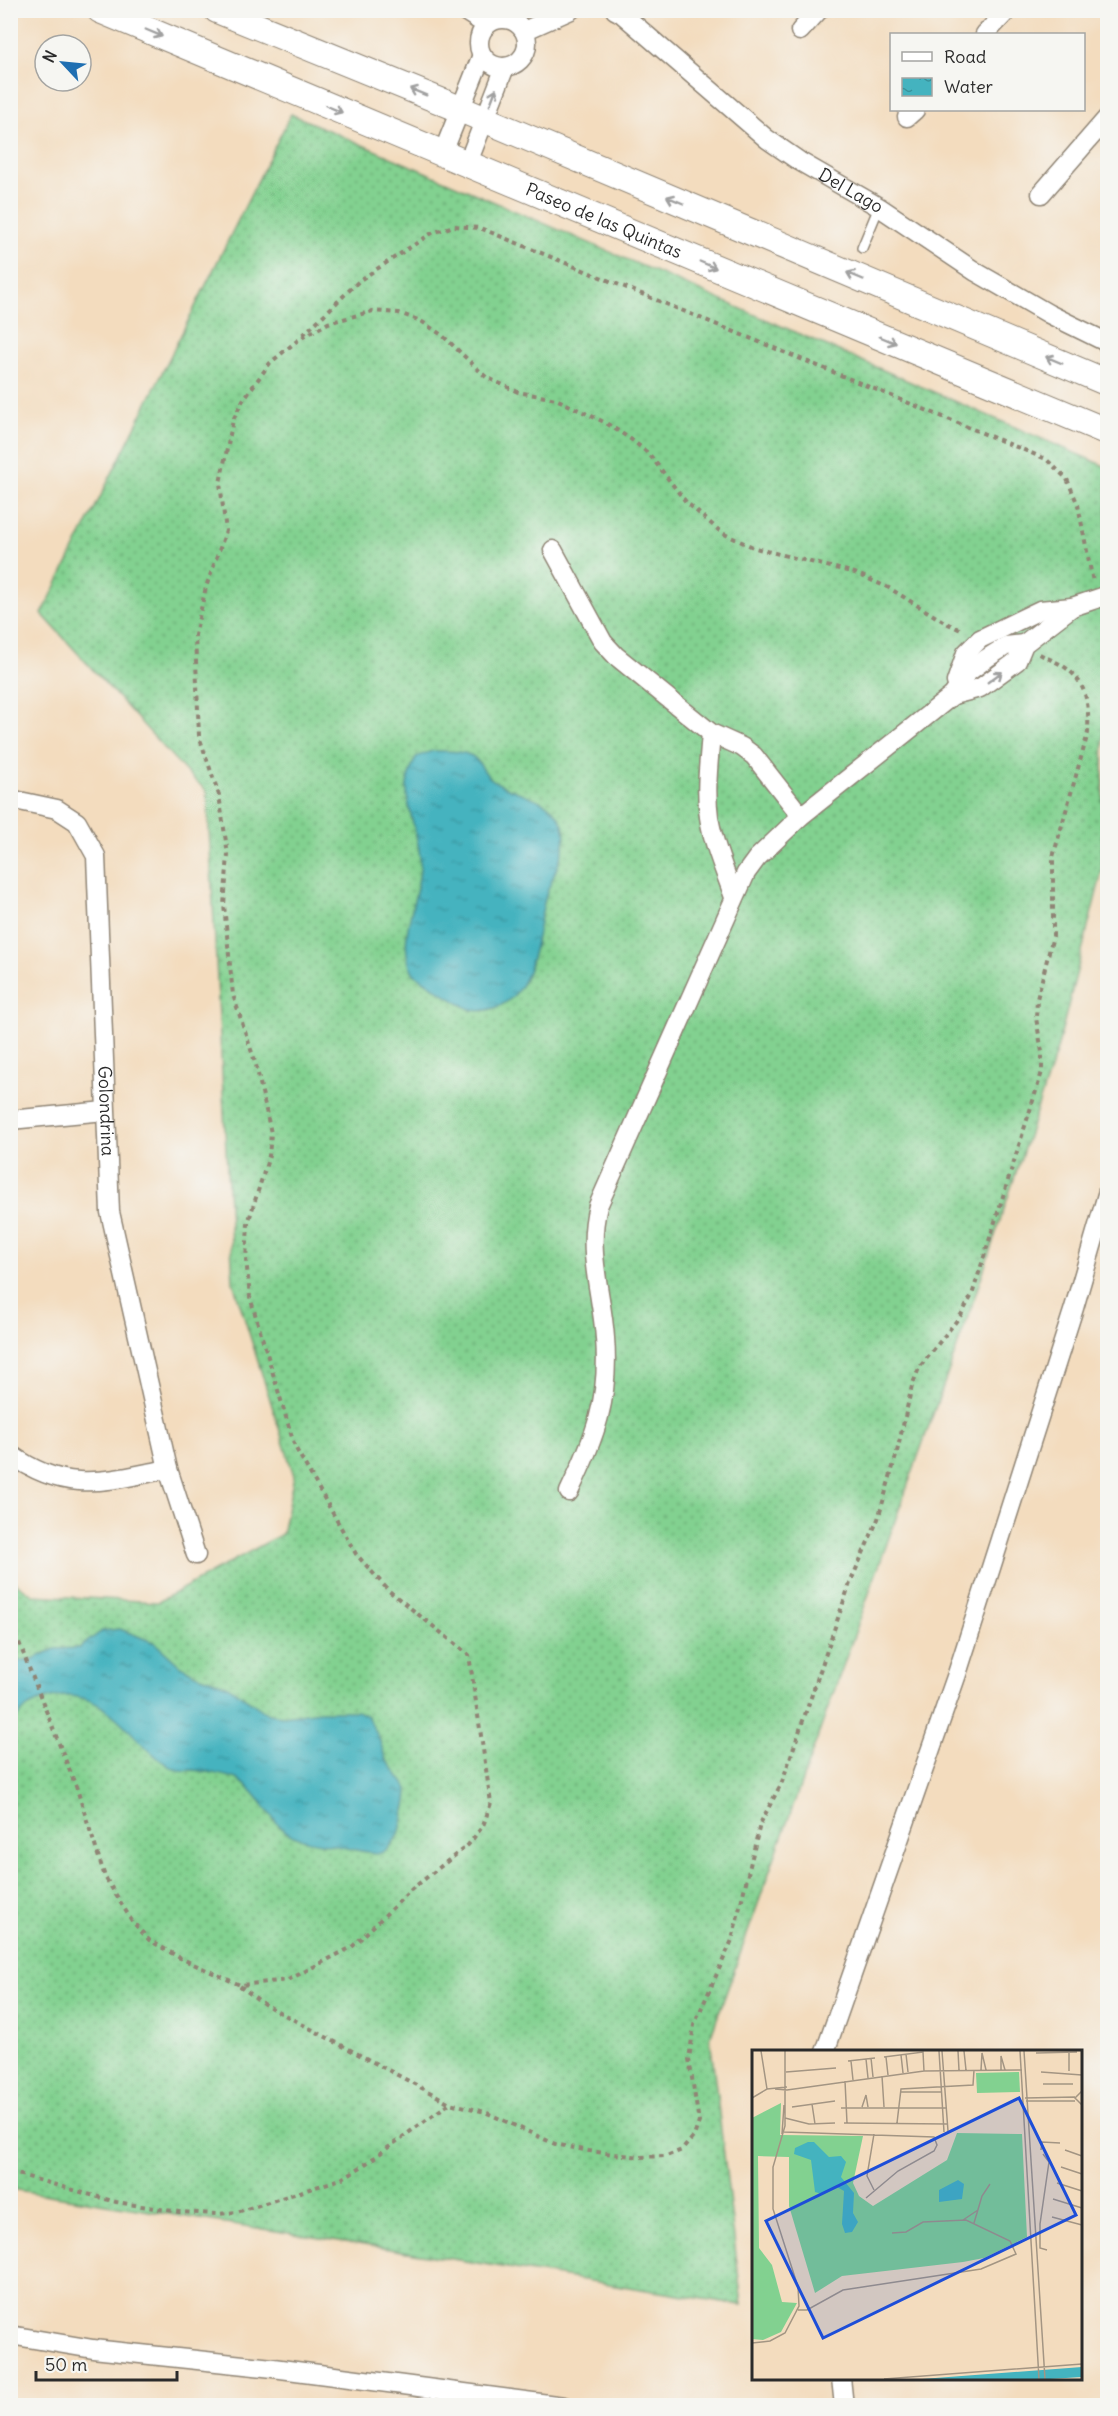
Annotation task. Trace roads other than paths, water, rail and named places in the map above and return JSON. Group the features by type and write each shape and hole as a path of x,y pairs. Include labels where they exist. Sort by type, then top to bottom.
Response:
{"main road":[{"name":"Paseo de las Quintas","path":"100,10 1107,432"},
{"path":"217,10 485,119 1107,383"}],"street":[{"path":"463,10 486,25"},
{"path":"524,31 571,10"},
{"name":"Del Lago","path":"615,10 767,139 799,161 879,207 976,272 1049,314 1107,343"},
{"path":"800,31 819,10"},
{"path":"986,33 1008,10"},
{"path":"506,18 517,22 524,31 527,40 526,49 522,58 514,64 505,67 488,62 482,55 478,40 486,25 495,19 506,18"},
{"path":"442,155 482,55"},
{"path":"467,165 505,67"},
{"path":"1041,194 1107,117"},
{"path":"553,550 603,642 632,670 711,733 742,747 754,756 801,816"},
{"path":"953,695 966,653 980,639 1040,610 1072,607 1102,596"},
{"path":"569,1492 589,1450 599,1420 607,1377 605,1337 592,1247 593,1227 598,1206 746,873 757,858 801,816 953,695 980,688 1017,661 1024,644 1072,607"},
{"path":"711,733 709,816 713,836 734,897"},
{"name":"Golondrina","path":"10,799 57,809 78,822 96,856 110,1212 168,1469 196,1555"},
{"path":"10,1120 105,1111"},
{"path":"826,2050 957,1674 1074,1308 1107,1191"},
{"path":"10,1454 37,1471 68,1481 92,1483 168,1469"},
{"path":"10,2335 93,2349 273,2368 564,2406"},
{"path":"841,2380 844,2406"}],"lane":[{"path":"862,248 879,207"}],"water":[{"path":"432,751 457,752 472,756 489,777 498,783 550,807 563,825 565,834 559,863 545,899 526,977 518,991 508,1001 488,1010 471,1009 414,974 406,949 420,870 419,847 408,800 408,779 416,757"},
{"path":"120,1629 155,1643 178,1664 193,1673 226,1685 268,1714 283,1716 321,1711 357,1711 367,1716 379,1738 385,1758 408,1789 399,1835 387,1850 381,1853 296,1837 284,1830 255,1795 235,1778 172,1768 157,1758 117,1719 88,1700 71,1696 37,1702 24,1710 11,1725 11,1662 33,1659 55,1649 79,1648 102,1631"}]}
